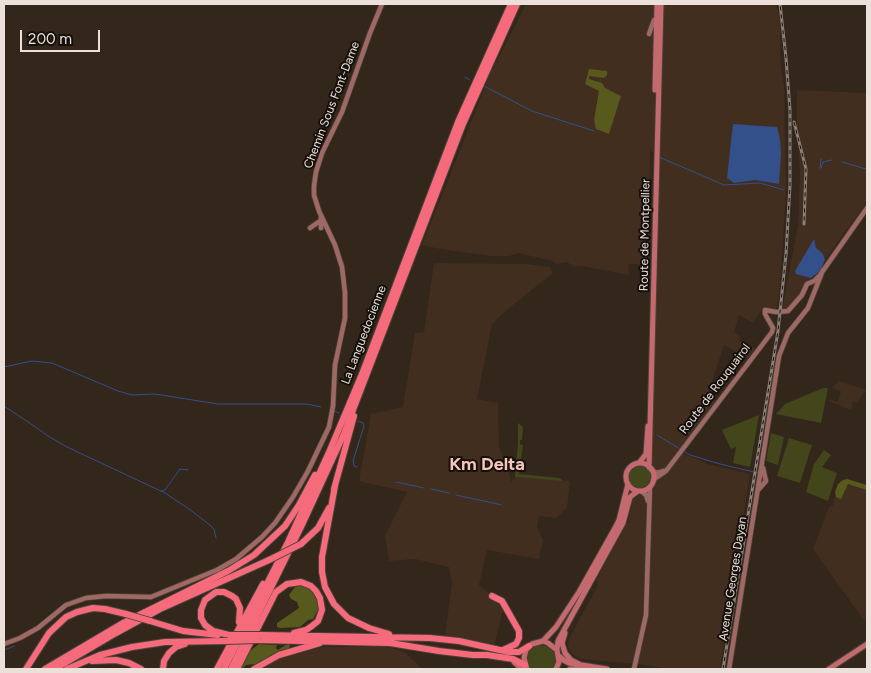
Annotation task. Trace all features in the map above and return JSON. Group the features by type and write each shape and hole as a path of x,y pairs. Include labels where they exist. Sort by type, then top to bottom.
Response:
{"highway":[{"name":"La Languedocienne","path":"224,669 288,542 330,450 359,380 458,122 511,4"},
{"name":"La Languedocienne","path":"231,669 343,436 463,124 497,44 517,4"},
{"path":"55,669 160,609 301,544 314,532 324,519 335,486 366,376"},
{"path":"45,669 123,623 228,571 259,551 278,534 294,514 330,450"},
{"path":"335,486 322,557 323,577 327,592 337,608 352,621 368,628 402,637"},
{"path":"218,669 237,630 288,542"},
{"path":"237,669 276,592 290,583 301,582 308,584 314,589 320,598 322,607 320,617 309,628 283,635 260,638"},
{"path":"227,638 214,632 205,625 201,618 202,604 208,596 224,592 236,599 241,614 237,630"},
{"path":"492,596 502,601 519,631 516,644 511,648 501,651"},
{"path":"26,669 49,633 66,617 93,608 126,614 193,633 227,638 390,643 438,651 507,658 518,661 525,668"},
{"path":"283,635 430,638 459,641 501,651 514,652 529,646"},
{"path":"163,669 166,658 174,648 183,644 227,638"},
{"path":"254,669 285,652 332,641"},
{"path":"68,669 100,655 132,647 165,642 203,642"},
{"path":"68,669 93,661 111,660 129,663 141,669"}],"main road":[{"name":"Route de Montpellier","path":"640,463 646,454 648,430 656,4"},
{"name":"Route de Montpellier","path":"650,468 661,4"},
{"path":"543,642 556,627 579,592 620,520 628,484 626,476 628,470 634,464 640,463 650,468 653,480 650,486 630,497 623,522 558,641 559,662 556,669"},
{"path":"628,484 639,491"},
{"path":"570,619 564,636 563,648 568,657 580,664"},
{"path":"525,668 525,654 529,646 537,642 543,642 548,643 564,661 607,669"},
{"path":"828,669 867,646"},
{"path":"834,669 867,646"},
{"path":"570,669 584,669"}],"street":[{"name":"Chemin Sous Font-Dame","path":"4,644 38,628 66,605 86,598 151,596 217,570 236,559 262,537 294,497 328,428 333,406 336,365 345,318 346,293 342,267 335,245 321,219 314,195 316,172 322,153 342,112 382,4"},
{"path":"649,34 654,25 656,4"},
{"path":"814,284 867,208"},
{"name":"Chemin Sous Font-Dame","path":"321,219 321,228"},
{"path":"310,228 321,219"},
{"name":"Route de Rouquairol","path":"653,480 667,468 772,332 765,314 768,310 783,313 788,311 808,291 807,284 814,284"},
{"name":"Avenue Georges Dayan","path":"729,669 758,493 762,480 762,466 779,358 782,345 788,333 804,314 812,299 815,291 814,284"},
{"path":"812,299 808,291 815,291"},
{"path":"650,468 657,472 667,468"},
{"path":"634,669 646,615 650,486"},
{"path":"639,491 646,495 649,505"}],"shaded area":[{"path":"526,4 776,4 780,22 780,58 784,87 786,193 780,287 776,310 763,308 753,323 739,315 734,332 740,336 739,340 755,349 748,359 724,345 707,396 717,400 678,451 708,464 750,474 720,669 669,669 639,664 580,659 573,655 568,647 569,639 598,585 596,580 628,522 633,499 654,485 655,474 651,464 659,159 650,150 649,264 628,264 629,275 582,266 574,267 567,262 557,264 553,261 518,253 509,256 491,256 422,245 491,72"},
{"path":"589,69 607,71 607,75 604,78 589,76 589,79 602,83 605,88 621,96 609,134 596,129 594,120 599,91 585,84"},
{"path":"797,90 867,93 867,202 788,310 782,311 798,225 800,171"},
{"path":"434,263 526,264 550,267 553,273 492,324 477,399 498,403 499,447 509,472 511,483 515,477 570,481 567,508 556,518 539,516 537,527 543,540 539,559 487,550 479,585 504,607 494,646 445,636 452,583 449,567 415,559 389,561 385,536 407,492 359,481 371,414 403,407 415,333 424,332"},
{"path":"839,381 866,390 857,403 853,401 851,410 829,401 830,399 838,402 841,391 832,388"},
{"path":"847,479 867,485 867,621 863,619 813,549 829,507 833,505 838,484"},
{"path":"847,479 867,485 867,490 848,484 841,499 836,497 835,492 838,484"},
{"path":"303,584 313,591 318,602 318,610 313,619 308,620 300,627 277,627 277,623 299,608 297,602 291,599 289,595 295,587"},
{"path":"259,644 277,645 276,648 278,650 287,644 290,645 289,649 256,664 246,665 239,669 250,651"},
{"path":"323,647 390,647 404,652 423,669 260,669 288,653"}],"green space":[{"path":"823,388 828,388 821,423 776,414 785,404"},
{"path":"759,415 750,467 733,463 736,447 731,449 722,430"},
{"path":"518,423 523,427 522,440 520,440 520,444 523,445 519,474 560,478 563,481 515,477"},
{"path":"771,433 784,437 778,465 766,461"},
{"path":"789,438 812,445 800,483 777,476"},
{"path":"824,450 831,455 822,467 837,473 828,501 806,492 814,464"},
{"path":"640,466 648,469 651,477 648,485 640,488 632,485 629,477 632,469"},
{"path":"535,646 550,647 556,654 554,669 530,669 527,663 528,653"}],"water":[{"path":"733,124 777,127 781,154 779,184 755,180 734,183 727,178"},
{"path":"814,239 816,248 823,254 825,260 820,271 811,278 796,274 795,271"}],"waterway":[{"path":"465,77 470,80"},
{"path":"484,86 532,111 594,131"},
{"path":"659,157 724,185 760,183 784,190"},
{"path":"820,168 821,159"},
{"path":"821,168 823,162 832,160"},
{"path":"842,162 866,169"},
{"path":"4,367 32,361 52,363 132,395 155,394 218,404 307,404 321,407"},
{"path":"4,406 67,447 165,493 211,526 214,529 216,538"},
{"path":"334,411 339,413"},
{"path":"357,467 354,466 353,461 364,426 363,423 358,421"},
{"path":"657,435 690,455 758,473"},
{"path":"161,491 165,490 180,469 188,470"},
{"path":"396,482 424,488"},
{"path":"431,489 449,493"},
{"path":"456,495 502,505"},
{"path":"4,650 15,646"}],"railway":[{"path":"723,669 778,331 786,254 790,185 790,110 780,4"},
{"path":"794,122 806,169 804,224"}],"district":[{"name":"Km Delta","path":"487,465"}]}
